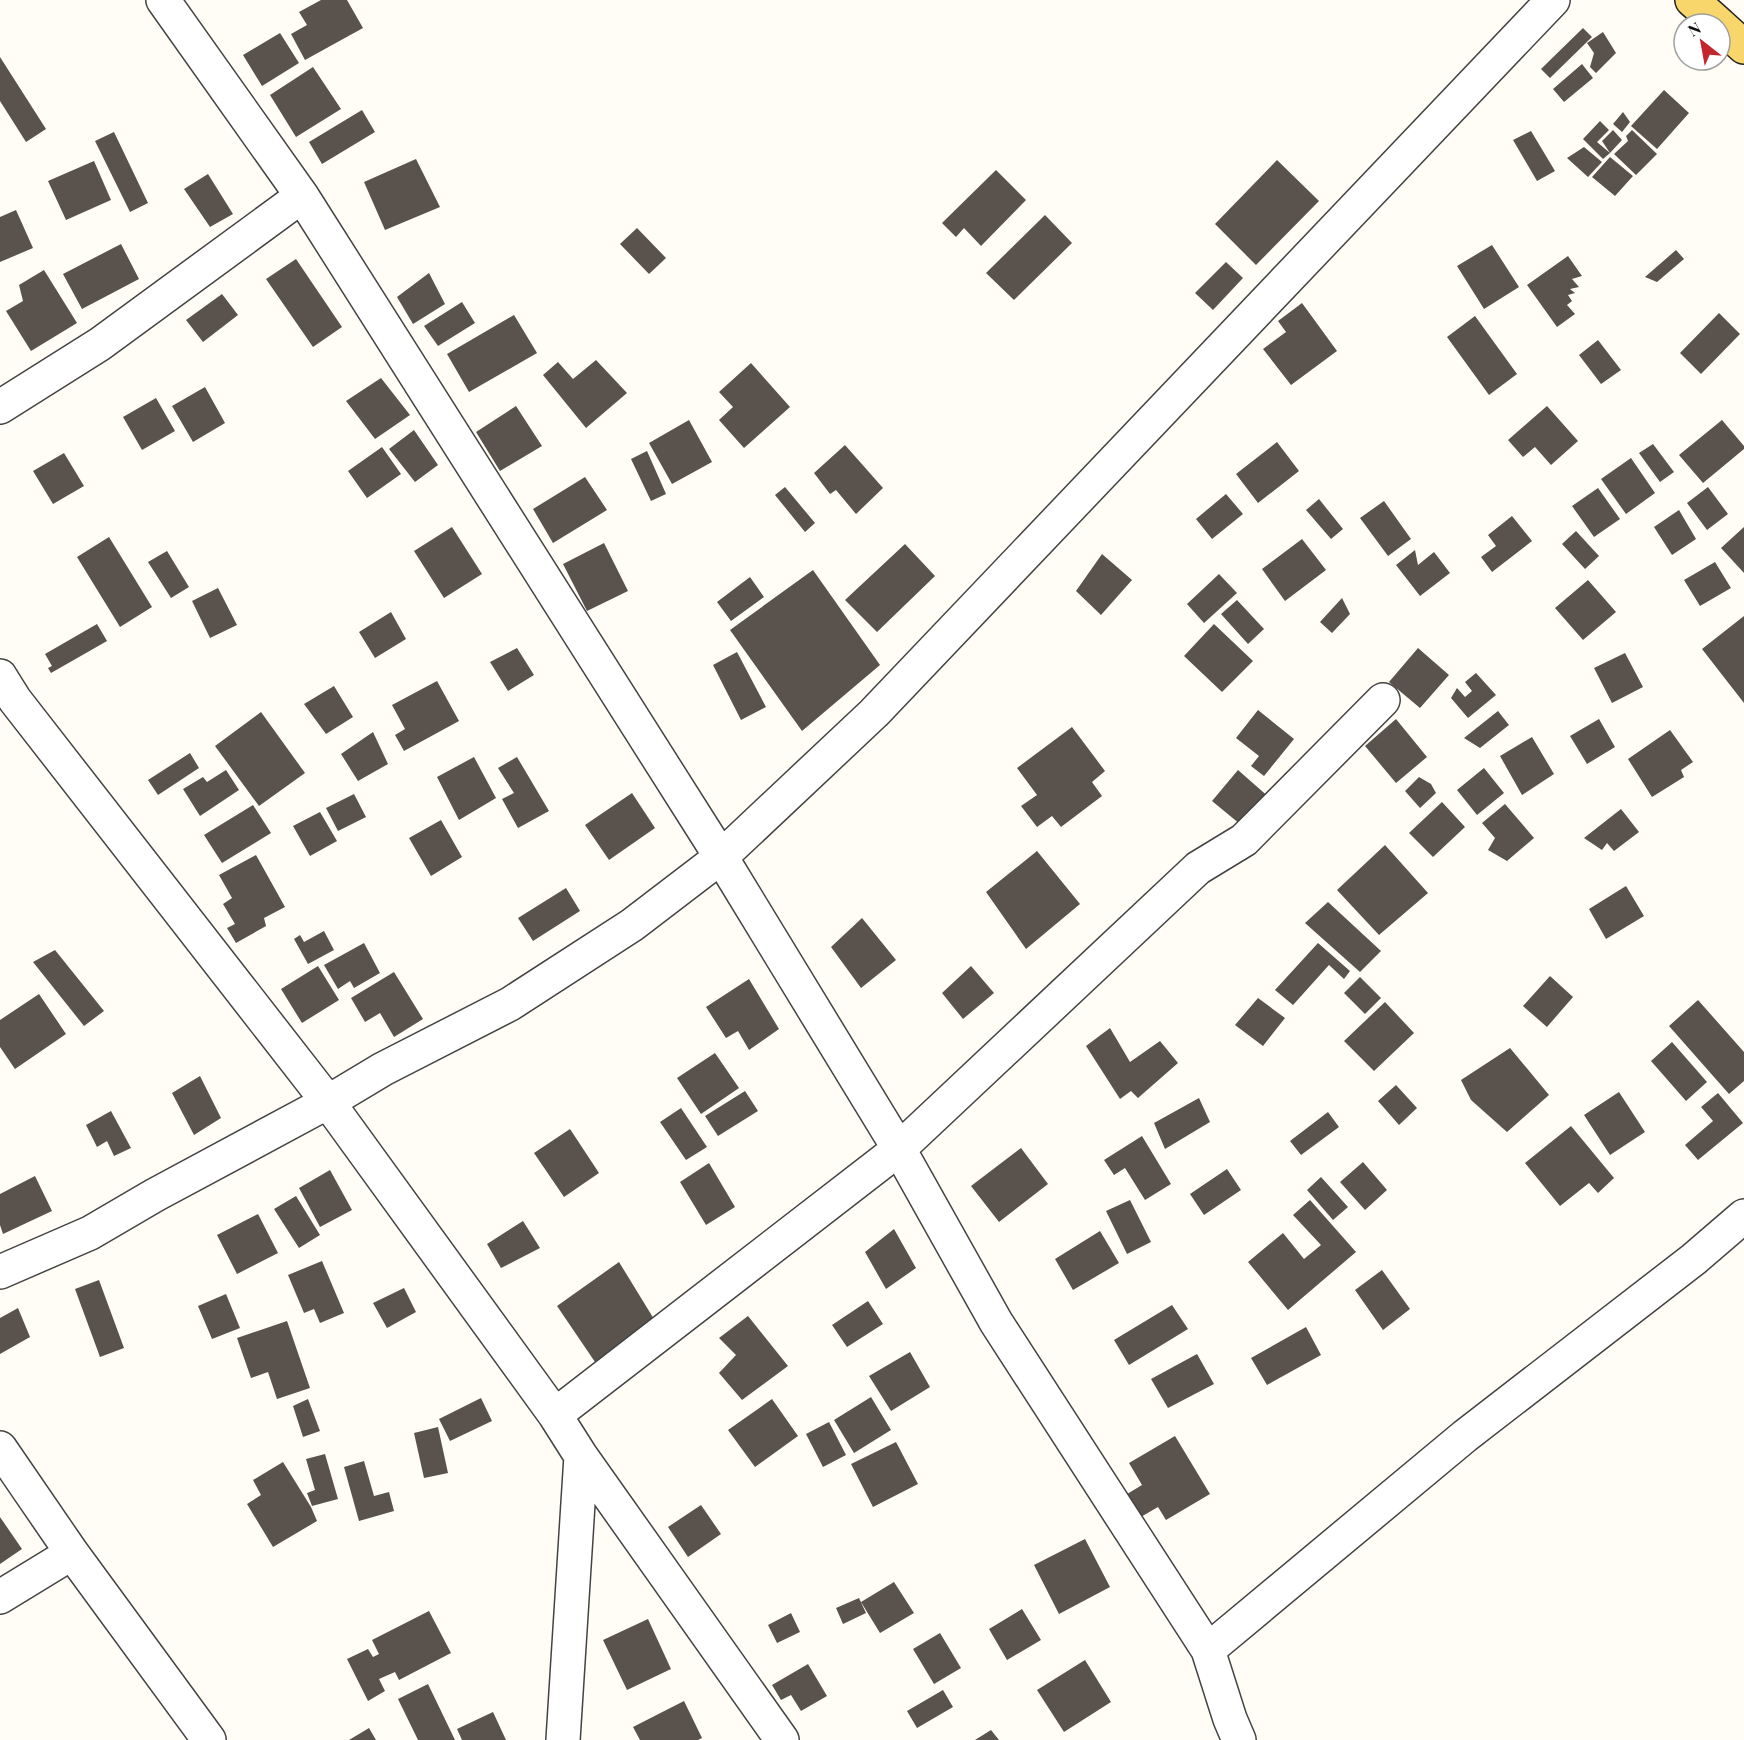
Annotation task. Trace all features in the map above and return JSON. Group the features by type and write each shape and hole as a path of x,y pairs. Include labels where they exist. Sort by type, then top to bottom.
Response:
{"main road":[{"path":"1692,0 1705,12"},
{"path":"1732,36 1744,47"}],"street":[{"path":"163,0 302,196 721,857 899,1149 996,1322 1208,1650 1239,1740"},
{"path":"0,1272 90,1233 155,1195 328,1102 383,1069 510,1004 632,925 721,857 874,713 1552,0"},
{"path":"0,407 100,344 302,196"},
{"path":"0,676 15,700 328,1102 555,1415 581,1456 782,1740"},
{"path":"555,1415 899,1149 1198,868 1244,840 1383,700"},
{"path":"1208,1650 1465,1436 1694,1259 1744,1216"},
{"path":"0,1448 72,1553 209,1740"},
{"path":"563,1740 581,1456"},
{"path":"0,1597 72,1553"}],"building":[{"path":"321,0 347,0 363,28 305,60 291,34 307,25 299,12"},
{"path":"1583,28 1592,37 1550,78 1541,69"},
{"path":"1603,32 1616,53 1596,73 1590,67 1594,53 1587,43"},
{"path":"280,33 299,63 262,86 243,55"},
{"path":"0,57 46,129 26,142 0,101"},
{"path":"1582,64 1593,78 1564,102 1553,89"},
{"path":"313,67 341,109 296,137 270,95"},
{"path":"1664,90 1689,113 1657,149 1631,126"},
{"path":"362,110 375,132 322,164 309,142"},
{"path":"1623,112 1630,122 1622,132 1613,124"},
{"path":"1600,121 1609,130 1597,142 1610,153 1603,159 1583,139"},
{"path":"1613,130 1622,140 1610,153 1602,141"},
{"path":"1632,130 1657,154 1636,175 1614,154 1628,141 1626,136"},
{"path":"1531,131 1555,171 1537,181 1513,140"},
{"path":"114,132 148,203 130,212 95,141"},
{"path":"1584,147 1602,162 1588,177 1567,158"},
{"path":"1610,157 1633,176 1615,196 1592,177"},
{"path":"416,159 440,207 385,230 364,182"},
{"path":"1277,160 1319,201 1256,265 1215,224"},
{"path":"94,161 111,200 66,220 48,181"},
{"path":"996,170 1026,200 981,246 964,228 956,237 942,223"},
{"path":"208,174 233,214 210,227 184,189"},
{"path":"16,210 33,248 0,262 0,217"},
{"path":"1045,215 1072,243 1014,300 986,273"},
{"path":"637,228 666,258 649,274 620,244"},
{"path":"121,244 139,279 82,309 63,274"},
{"path":"1492,245 1519,287 1484,309 1457,266"},
{"path":"1676,250 1684,259 1657,282 1645,277"},
{"path":"1568,256 1582,276 1572,279 1579,287 1570,289 1575,293 1568,295 1572,301 1567,305 1575,314 1557,327 1527,285"},
{"path":"296,259 342,327 313,347 266,279"},
{"path":"1226,262 1243,278 1213,310 1195,293"},
{"path":"44,270 77,323 31,351 6,311 23,301 19,285"},
{"path":"429,273 445,304 413,324 397,297"},
{"path":"222,294 238,315 203,342 186,320"},
{"path":"462,302 475,323 438,346 424,326"},
{"path":"1302,303 1337,351 1291,385 1263,349 1286,332 1278,321"},
{"path":"1719,313 1740,334 1701,374 1680,353"},
{"path":"514,315 537,353 469,392 447,354"},
{"path":"1475,316 1517,374 1489,395 1447,337"},
{"path":"1598,340 1621,370 1601,384 1579,355"},
{"path":"596,360 627,393 586,428 543,375 558,362 573,379"},
{"path":"751,363 790,407 744,448 719,420 733,407 719,392"},
{"path":"381,378 410,415 375,439 346,401"},
{"path":"205,387 225,423 193,442 172,406"},
{"path":"156,398 175,431 142,450 123,417"},
{"path":"516,406 542,446 500,471 476,432"},
{"path":"1547,406 1578,441 1551,465 1535,447 1523,457 1508,440"},
{"path":"689,420 712,462 672,484 649,443"},
{"path":"1722,420 1744,446 1744,449 1703,483 1679,455"},
{"path":"414,430 438,465 415,482 389,449"},
{"path":"1277,442 1299,471 1258,503 1236,474"},
{"path":"1653,444 1674,472 1660,482 1639,453"},
{"path":"845,445 883,488 856,514 836,490 830,494 814,473"},
{"path":"382,447 401,474 367,498 348,471"},
{"path":"647,451 666,494 651,501 631,459"},
{"path":"64,453 84,486 53,504 33,471"},
{"path":"1631,458 1655,493 1626,514 1601,479"},
{"path":"585,477 607,510 553,543 533,509"},
{"path":"785,487 815,523 805,532 775,495"},
{"path":"1708,487 1728,514 1707,530 1687,503"},
{"path":"1598,488 1620,519 1594,537 1572,506"},
{"path":"1226,494 1243,514 1212,539 1196,519"},
{"path":"1319,499 1343,529 1331,539 1306,510"},
{"path":"1384,501 1411,539 1388,556 1360,518"},
{"path":"1679,510 1696,539 1672,555 1654,527"},
{"path":"1512,516 1532,541 1492,572 1481,557 1496,546 1488,535"},
{"path":"452,527 482,574 444,598 414,551"},
{"path":"1744,527 1744,573 1721,548"},
{"path":"1576,531 1599,556 1585,569 1562,544"},
{"path":"109,537 152,607 120,627 77,557"},
{"path":"1302,539 1326,570 1285,601 1262,569"},
{"path":"604,543 628,591 587,611 563,564"},
{"path":"905,544 935,576 877,632 845,600"},
{"path":"1415,550 1418,565 1434,552 1450,573 1420,596 1396,565"},
{"path":"167,551 189,587 171,598 148,562"},
{"path":"1102,554 1132,580 1101,615 1076,591"},
{"path":"1715,562 1731,588 1700,606 1684,580"},
{"path":"813,570 880,665 802,731 730,630"},
{"path":"1219,574 1237,593 1204,623 1187,604"},
{"path":"750,577 764,597 731,621 717,602"},
{"path":"1588,580 1616,612 1583,640 1555,608"},
{"path":"218,588 237,625 210,638 192,601"},
{"path":"1342,598 1350,614 1332,633 1320,622"},
{"path":"1237,600 1264,629 1248,644 1221,614"},
{"path":"391,612 406,639 375,658 359,632"},
{"path":"1744,616 1744,703 1702,649"},
{"path":"97,624 107,641 51,673 48,668 52,666 45,654"},
{"path":"1214,624 1253,661 1222,692 1184,656"},
{"path":"517,648 534,675 508,691 490,662"},
{"path":"1418,648 1449,675 1420,708 1389,682"},
{"path":"737,652 766,707 741,720 713,665"},
{"path":"1625,653 1643,687 1612,703 1594,668"},
{"path":"1476,673 1496,695 1468,718 1451,698 1457,688 1465,697 1472,691 1465,682"},
{"path":"437,681 459,721 404,751 395,735 405,729 392,705"},
{"path":"334,686 353,717 326,734 304,704"},
{"path":"1258,710 1294,739 1264,776 1251,766 1259,756 1236,738"},
{"path":"1498,711 1509,725 1480,748 1464,738"},
{"path":"261,712 305,773 259,806 215,746"},
{"path":"1396,719 1427,757 1396,783 1365,746"},
{"path":"1599,719 1615,747 1587,764 1570,736"},
{"path":"1072,727 1105,771 1092,782 1102,796 1061,827 1052,816 1037,827 1021,806 1037,795 1017,768"},
{"path":"1670,730 1693,762 1681,770 1684,777 1652,797 1628,759"},
{"path":"373,732 388,764 358,781 341,754"},
{"path":"1532,737 1554,774 1522,795 1500,756"},
{"path":"190,753 199,768 158,795 148,780"},
{"path":"474,757 496,798 459,820 437,777"},
{"path":"517,757 549,811 518,828 502,799 514,793 498,768"},
{"path":"1484,768 1504,793 1477,815 1457,790"},
{"path":"226,770 239,790 200,816 183,789 203,777 207,782"},
{"path":"1238,770 1271,799 1246,829 1212,801"},
{"path":"1419,777 1431,784 1436,793 1420,808 1405,791"},
{"path":"632,793 655,828 609,860 585,825"},
{"path":"354,794 366,817 338,831 326,808"},
{"path":"1442,802 1465,827 1433,857 1409,833"},
{"path":"1505,804 1534,838 1507,861 1488,850 1495,838 1482,823"},
{"path":"253,805 271,833 222,863 204,835"},
{"path":"1621,809 1639,832 1614,851 1607,843 1602,850 1584,838"},
{"path":"320,812 337,841 310,856 293,826"},
{"path":"441,820 462,857 431,876 409,838"},
{"path":"1385,845 1428,893 1379,935 1337,890"},
{"path":"1037,851 1080,904 1026,949 986,892"},
{"path":"256,855 285,907 264,918 266,926 236,943 227,928 235,924 223,904 232,898 219,875"},
{"path":"1626,886 1644,916 1606,939 1589,909"},
{"path":"566,888 580,911 533,941 518,918"},
{"path":"1328,902 1381,951 1360,972 1305,923"},
{"path":"862,918 896,960 861,988 831,947"},
{"path":"324,931 334,950 308,964 294,939 300,935 304,942"},
{"path":"364,943 380,973 354,988 350,981 338,989 324,965"},
{"path":"1318,943 1350,971 1344,979 1329,965 1293,1005 1275,990"},
{"path":"55,950 104,1011 84,1026 33,962"},
{"path":"318,966 339,1000 302,1023 281,989"},
{"path":"971,966 994,993 963,1019 942,993"},
{"path":"394,972 423,1019 394,1037 380,1013 365,1022 351,998"},
{"path":"1550,976 1573,997 1547,1027 1523,1006"},
{"path":"1360,977 1381,998 1365,1014 1344,993"},
{"path":"749,979 779,1029 749,1050 738,1031 726,1038 706,1007"},
{"path":"39,994 66,1034 15,1069 0,1047 0,1020"},
{"path":"1258,998 1285,1018 1263,1046 1235,1025"},
{"path":"1698,1000 1744,1052 1744,1081 1729,1094 1669,1026"},
{"path":"1385,1002 1414,1033 1374,1071 1344,1041"},
{"path":"1110,1028 1130,1062 1160,1041 1178,1063 1138,1098 1131,1091 1120,1099 1086,1046"},
{"path":"1672,1042 1707,1082 1686,1101 1651,1061"},
{"path":"1510,1048 1549,1095 1507,1132 1471,1100 1461,1080"},
{"path":"715,1053 739,1088 701,1114 677,1078"},
{"path":"200,1076 221,1118 194,1135 172,1093"},
{"path":"1396,1085 1417,1108 1399,1125 1378,1101"},
{"path":"745,1091 758,1111 718,1136 705,1116"},
{"path":"1619,1092 1645,1132 1610,1155 1584,1115"},
{"path":"1718,1093 1743,1123 1698,1160 1685,1145 1713,1121 1701,1107"},
{"path":"1199,1098 1210,1122 1165,1149 1154,1123"},
{"path":"681,1108 707,1147 686,1160 660,1122"},
{"path":"111,1111 131,1148 114,1156 107,1141 97,1147 86,1125"},
{"path":"1328,1112 1339,1127 1301,1155 1290,1141"},
{"path":"1571,1126 1614,1178 1598,1193 1589,1183 1560,1206 1525,1163"},
{"path":"570,1129 599,1173 564,1197 534,1153"},
{"path":"1142,1136 1171,1184 1145,1200 1125,1168 1114,1175 1104,1160"},
{"path":"1021,1148 1048,1184 999,1222 971,1186"},
{"path":"1363,1162 1387,1190 1365,1210 1340,1182"},
{"path":"709,1163 735,1207 706,1225 680,1182"},
{"path":"1227,1169 1241,1190 1204,1215 1190,1194"},
{"path":"330,1170 352,1210 320,1227 299,1188"},
{"path":"35,1176 52,1211 3,1234 0,1225 0,1194"},
{"path":"1321,1177 1348,1207 1333,1220 1307,1190"},
{"path":"296,1196 320,1235 299,1248 274,1209"},
{"path":"1130,1200 1151,1242 1127,1254 1106,1211"},
{"path":"1310,1200 1356,1252 1288,1310 1248,1262 1283,1233 1304,1259 1321,1245 1293,1215"},
{"path":"258,1214 278,1253 237,1274 217,1235"},
{"path":"523,1221 540,1248 501,1268 487,1244"},
{"path":"894,1229 916,1268 886,1289 865,1252"},
{"path":"1100,1231 1119,1263 1073,1290 1055,1259"},
{"path":"322,1261 344,1313 320,1323 314,1309 304,1313 288,1275"},
{"path":"619,1262 657,1324 595,1362 557,1306"},
{"path":"1382,1270 1410,1309 1383,1330 1355,1290"},
{"path":"99,1280 124,1348 100,1357 75,1289"},
{"path":"404,1288 416,1312 387,1328 373,1303"},
{"path":"226,1294 240,1328 212,1339 198,1306"},
{"path":"868,1301 883,1324 847,1347 832,1325"},
{"path":"1172,1305 1188,1329 1129,1365 1114,1340"},
{"path":"18,1308 30,1337 0,1354 0,1318"},
{"path":"748,1316 788,1366 742,1400 719,1373 736,1355 719,1338"},
{"path":"287,1321 310,1388 277,1399 268,1372 251,1378 237,1338"},
{"path":"1306,1327 1321,1355 1267,1385 1251,1358"},
{"path":"910,1352 930,1387 891,1411 869,1376"},
{"path":"1197,1354 1214,1384 1168,1408 1151,1379"},
{"path":"871,1397 891,1430 854,1453 834,1420"},
{"path":"481,1398 492,1421 450,1441 439,1419"},
{"path":"308,1399 320,1431 303,1437 293,1406"},
{"path":"772,1399 798,1436 755,1467 728,1430"},
{"path":"829,1422 846,1455 823,1467 806,1434"},
{"path":"438,1427 448,1473 424,1478 414,1433"},
{"path":"1175,1436 1210,1494 1166,1520 1158,1507 1127,1525 1114,1502 1142,1485 1129,1463"},
{"path":"896,1442 918,1484 873,1507 851,1464"},
{"path":"325,1454 338,1499 312,1506 307,1493 315,1490 306,1459"},
{"path":"364,1461 374,1496 389,1492 394,1511 359,1521 344,1467"},
{"path":"283,1462 317,1521 273,1547 247,1504 261,1495 253,1480"},
{"path":"701,1505 721,1534 688,1557 668,1527"},
{"path":"0,1517 22,1549 0,1564"},
{"path":"1085,1539 1110,1587 1059,1614 1034,1565"},
{"path":"894,1582 914,1613 880,1633 861,1602"},
{"path":"859,1598 866,1613 843,1624 836,1608"},
{"path":"1022,1609 1041,1640 1007,1660 989,1629"},
{"path":"429,1611 451,1653 399,1680 395,1672 379,1679 385,1691 368,1701 347,1659 368,1649 373,1657 379,1654 372,1640"},
{"path":"791,1613 800,1632 777,1643 768,1625"},
{"path":"648,1619 671,1669 627,1690 603,1640"},
{"path":"940,1633 961,1668 934,1684 913,1649"},
{"path":"1085,1660 1111,1702 1064,1732 1037,1690"},
{"path":"808,1664 827,1696 801,1711 791,1695 781,1700 772,1685"},
{"path":"428,1684 455,1740 418,1740 398,1699"},
{"path":"943,1690 953,1707 917,1728 907,1711"},
{"path":"684,1701 702,1738 698,1740 640,1740 633,1727"},
{"path":"493,1712 506,1740 462,1740 457,1729"},
{"path":"369,1728 376,1740 349,1740"},
{"path":"991,1730 999,1740 975,1740"}]}
